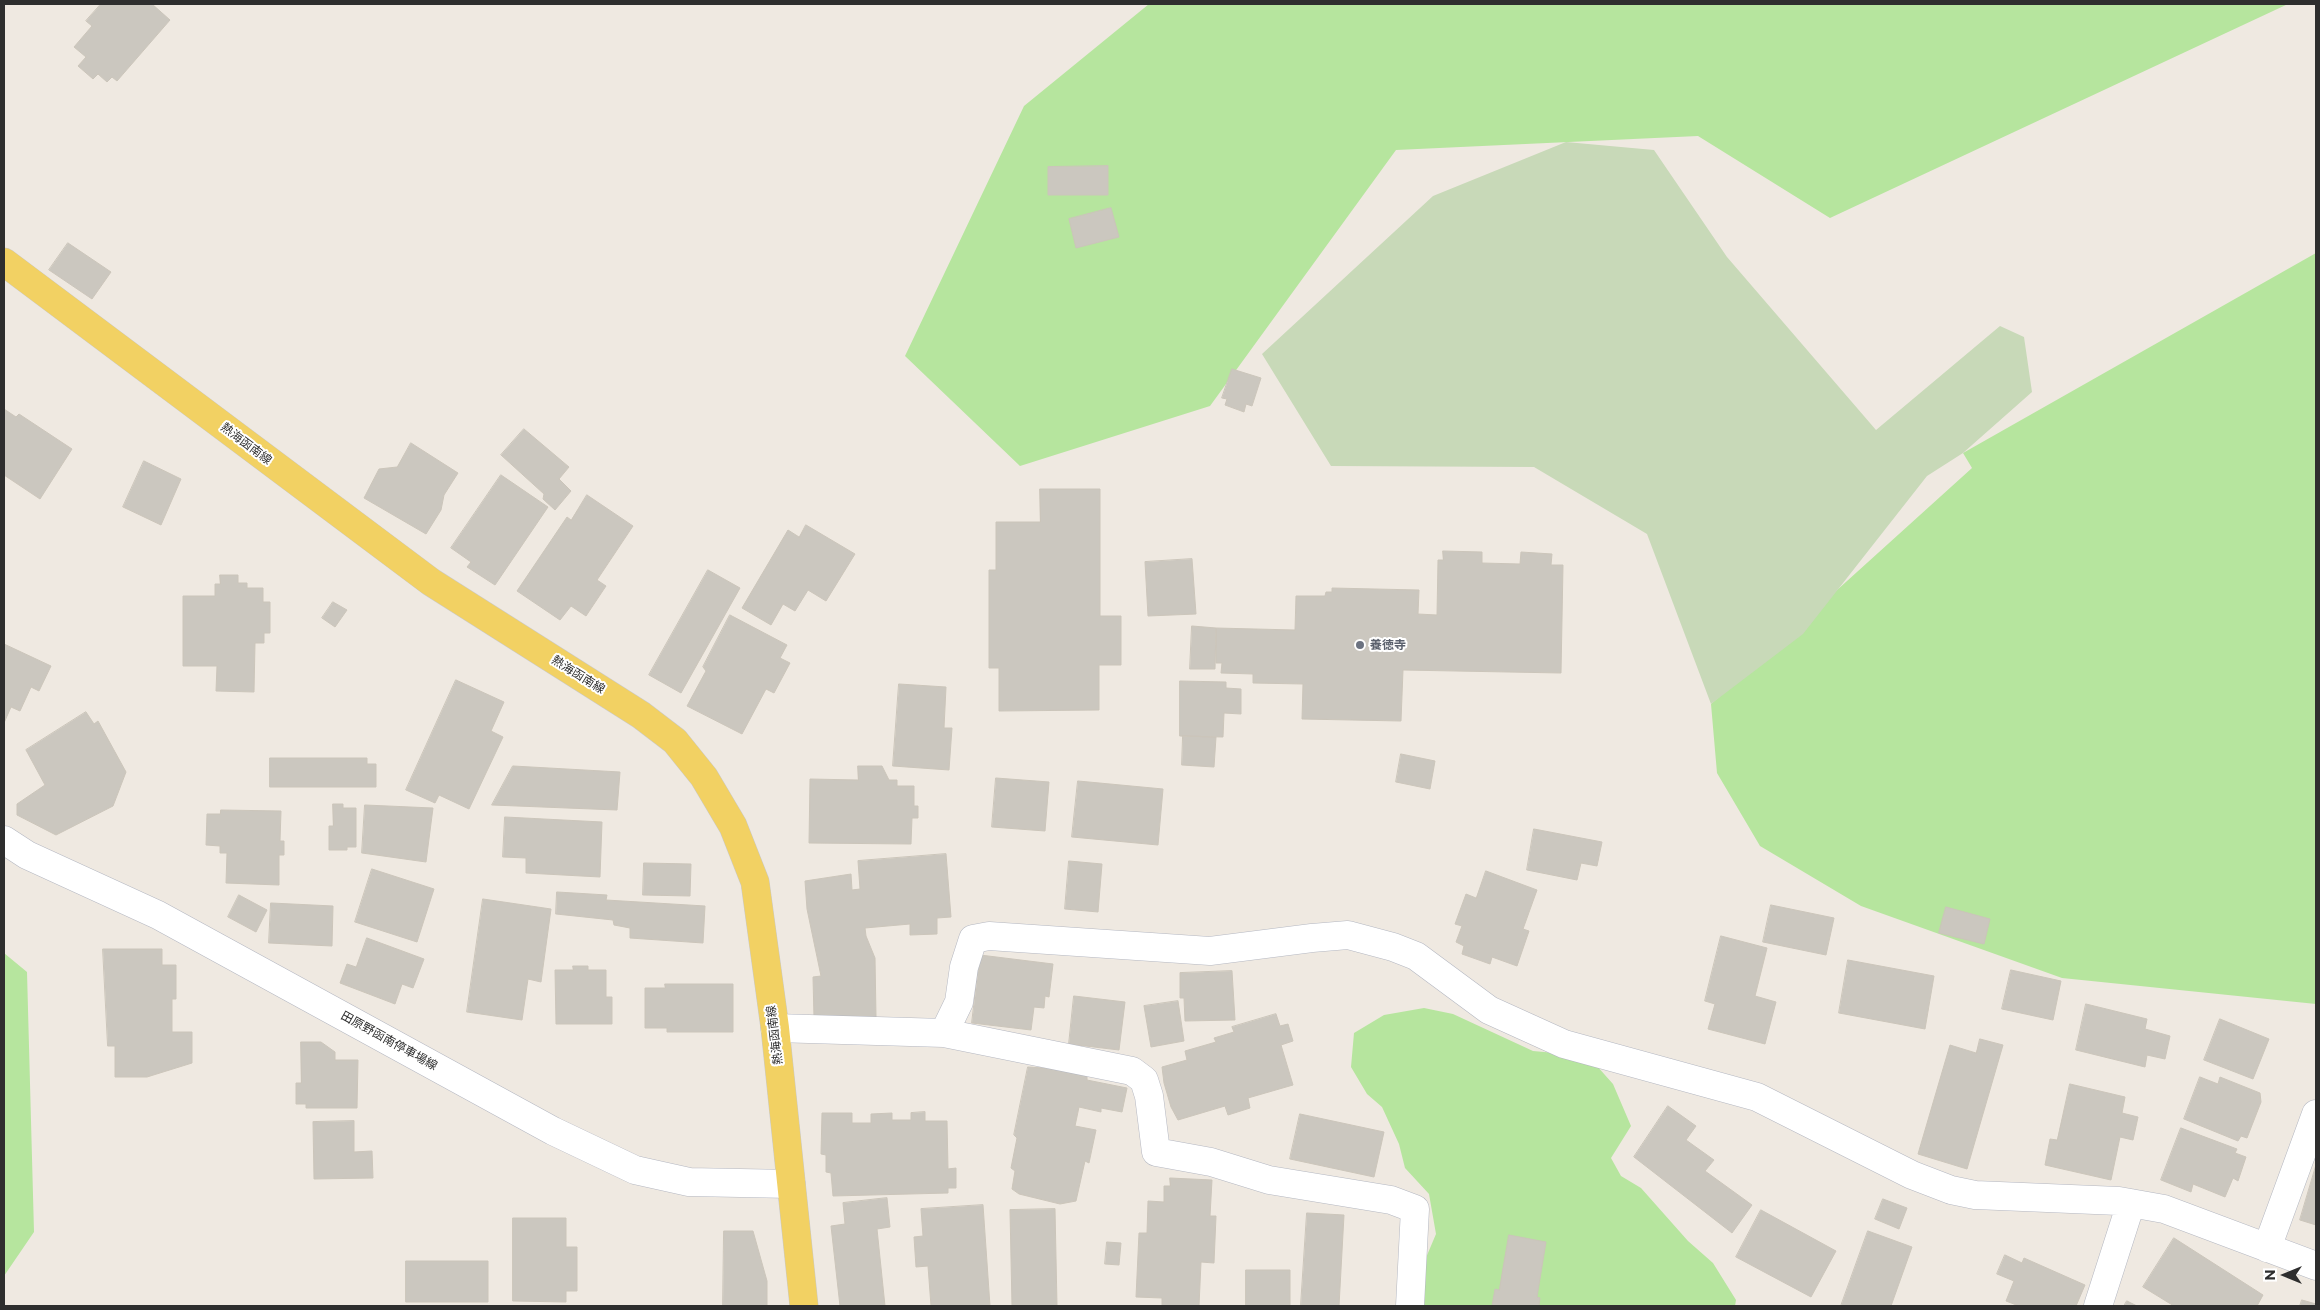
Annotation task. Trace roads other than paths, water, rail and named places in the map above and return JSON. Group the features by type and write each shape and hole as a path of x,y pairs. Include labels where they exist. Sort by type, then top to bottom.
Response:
{"main road":[{"name":"熱海函南線","path":"4,262 431,582 641,715 675,741 704,777 733,826 756,882 775,1028 804,1306"}],"street":[{"name":"田原野函南停車場線","path":"4,840 27,856 158,915 553,1131 635,1170 689,1182 791,1184"},
{"path":"944,1034 959,1002 964,967 973,939 989,936 1210,951 1348,935 1393,947 1416,956 1489,1010 1564,1044 1757,1097 1904,1171 1951,1190 1975,1195 2131,1203 2164,1209 2316,1266"},
{"path":"775,1028 944,1034 1132,1071 1144,1080 1149,1096 1156,1152 1211,1162 1269,1180 1391,1200 1415,1209 1410,1306"},
{"path":"2267,1248 2316,1114"},
{"path":"2098,1306 2131,1203"}],"place":[{"name":"養徳寺","path":"1360,645"}]}
